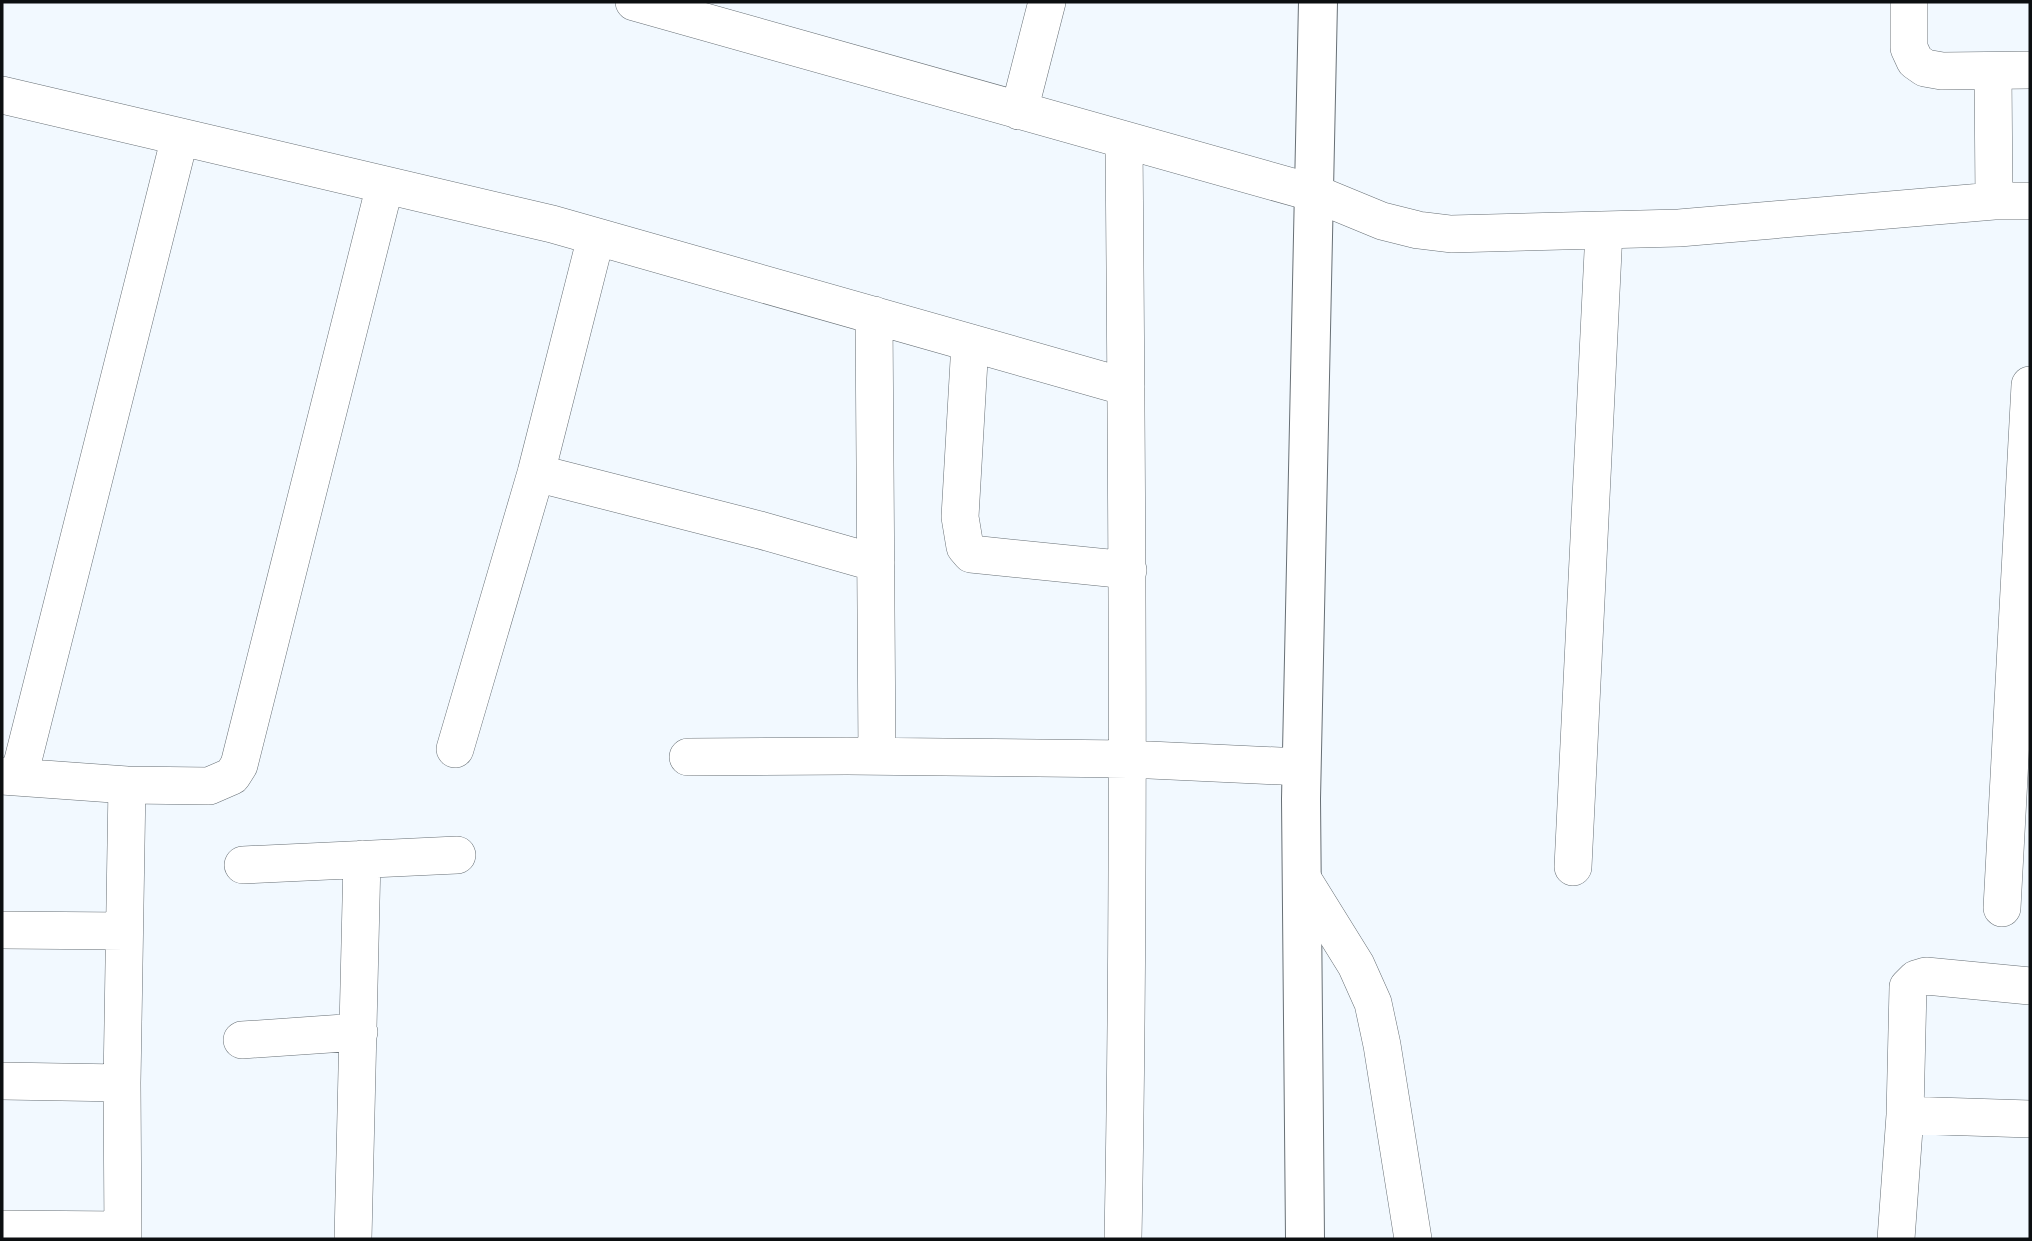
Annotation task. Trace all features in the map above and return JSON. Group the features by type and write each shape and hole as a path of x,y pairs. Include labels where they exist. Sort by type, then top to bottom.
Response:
{"street":[{"path":"634,2 1314,193 1382,221 1440,233 1679,228 1994,201 2030,201"},
{"path":"1019,111 1047,2"},
{"path":"1305,1239 1301,767 1318,2"},
{"path":"1909,2 1909,48 1915,61 1926,68 1942,71 2030,70"},
{"path":"1993,71 1994,201"},
{"path":"4,103 180,136 596,237 1126,387"},
{"path":"180,136 10,776 127,785 209,786 232,776 239,765 385,185"},
{"path":"1123,1239 1128,759 1124,141"},
{"path":"1573,867 1604,231"},
{"path":"455,749 536,473 596,237"},
{"path":"874,315 877,756"},
{"path":"970,343 960,517 965,547 971,554 1128,570"},
{"path":"2002,908 2030,385"},
{"path":"536,473 760,530 876,564"},
{"path":"688,757 1128,759 1301,767"},
{"path":"2,1228 123,1235 122,1083 127,785"},
{"path":"243,865 457,855"},
{"path":"353,1239 362,859"},
{"path":"1301,878 1356,965 1373,1003 1413,1239"},
{"path":"2,930 124,931"},
{"path":"1896,1239 1905,1115 1908,987 1916,979 1926,976 2030,986"},
{"path":"242,1040 359,1032"},
{"path":"2,1081 122,1083"},
{"path":"1905,1115 2030,1119"}]}
